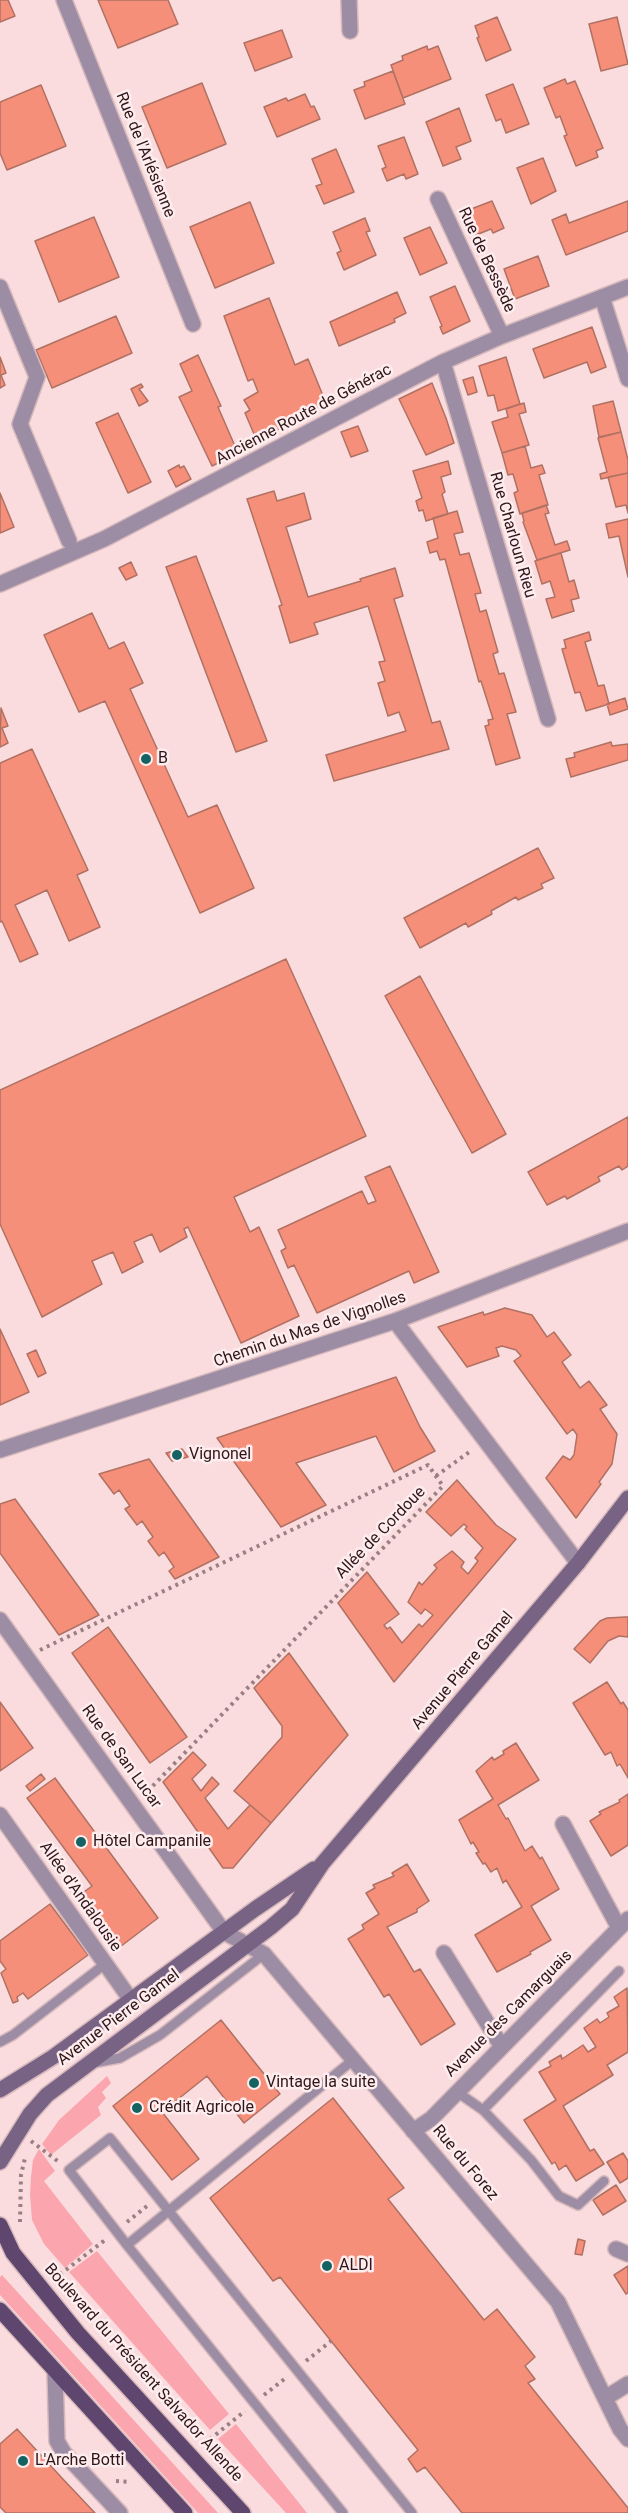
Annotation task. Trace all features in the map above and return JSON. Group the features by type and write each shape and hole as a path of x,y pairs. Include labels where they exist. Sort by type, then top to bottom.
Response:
{"main road":[{"name":"Boulevard du Président Salvador Allende","path":"0,2225 13,2253 78,2333 243,2513"},
{"path":"0,2310 185,2513"}],"street":[{"name":"Rue de l'Arlésienne","path":"64,0 193,324"},
{"path":"349,0 350,31"},
{"name":"Rue de Bessède","path":"438,199 502,336"},
{"path":"0,287 37,377 20,424 72,546"},
{"name":"Ancienne Route de Générac","path":"0,584 72,546 225,478 443,362 502,336 628,287"},
{"path":"602,297 628,379"},
{"name":"Rue Charloun Rieu","path":"443,362 548,719"},
{"name":"Chemin du Mas de Vignolles","path":"0,1450 395,1321 628,1231"},
{"path":"395,1321 578,1563"},
{"name":"Avenue Pierre Gamel","path":"0,2090 53,2057 131,2000 292,1909 322,1864 578,1563 628,1498"},
{"name":"Rue de San Lucar","path":"0,1620 133,1806 236,1939"},
{"name":"Allée d'Andalousie","path":"0,1815 131,2000"},
{"path":"562,1824 624,1924"},
{"name":"Avenue Pierre Gamel","path":"0,2162 30,2114 47,2095 88,2064 322,1864"},
{"name":"Avenue des Camarguais","path":"413,2131 431,2119 624,1924"},
{"name":"Rue du Forez","path":"236,1939 264,1954 558,2302 607,2397 620,2429 628,2439"},
{"path":"444,1953 502,2047"},
{"path":"55,2372 57,2441 64,2453 120,2513"},
{"path":"607,2397 628,2384"}],"lane":[{"path":"88,2064 120,2058 160,2035 264,1954"},
{"path":"0,2042 14,2035 105,1964"},
{"path":"483,2110 619,1971"},
{"path":"127,2245 353,2060"},
{"path":"457,2092 483,2110 531,2160 559,2196 578,2205 604,2181"},
{"path":"343,2513 69,2170 110,2138 412,2513"}],"path":[{"path":"436,1476 485,1441"},
{"name":"Allée de Cordoue","path":"26,1656 428,1465 436,1476 443,1486 133,1806"},
{"path":"20,2224 21,2175 32,2142 69,2170"},
{"path":"110,2478 119,2483 129,2480 136,2486"}],"shaded area":[{"path":"107,2076 111,2083 102,2092 106,2098 98,2107 101,2115 51,2155 42,2144 59,2120"},
{"path":"39,2149 55,2171 44,2181 93,2244 65,2268 44,2244 32,2220 31,2177 33,2160"},
{"path":"97,2251 229,2414 210,2430 69,2272"},
{"path":"2,2275 218,2513 198,2513 0,2295"},
{"path":"236,2424 307,2513 286,2513 218,2439"}],"building":[{"path":"0,0 8,0 15,16 0,22"},
{"path":"98,0 168,0 178,24 118,48"},
{"path":"497,17 511,50 486,61 475,26"},
{"path":"617,17 628,64 601,71 589,24"},
{"path":"282,30 292,57 255,71 244,43"},
{"path":"427,46 428,50 438,46 451,79 403,98 391,65 403,60 402,56"},
{"path":"393,71 405,104 365,119 354,90 365,86 364,82"},
{"path":"565,79 567,84 575,81 603,148 596,151 598,157 576,166 564,136 567,135 560,116 556,118 544,88"},
{"path":"202,83 226,144 167,168 142,107"},
{"path":"513,84 529,124 506,133 501,119 496,121 486,95"},
{"path":"41,85 66,146 7,170 0,153 0,102"},
{"path":"305,94 320,119 277,137 264,107 286,98 288,101"},
{"path":"459,108 471,141 456,147 461,159 443,166 426,122"},
{"path":"404,137 418,174 406,179 404,174 387,181 382,169 386,167 378,146"},
{"path":"336,149 354,192 324,204 316,186 322,184 312,159"},
{"path":"543,158 556,191 531,204 517,168"},
{"path":"492,201 504,228 493,233 491,229 476,235 466,211"},
{"path":"628,201 628,231 566,255 552,220 566,214 569,223"},
{"path":"250,202 274,263 215,288 190,227"},
{"path":"94,217 119,277 59,302 35,241"},
{"path":"365,218 370,231 366,232 376,255 344,270 337,253 341,251 333,232"},
{"path":"430,227 447,263 420,275 404,238"},
{"path":"538,256 549,286 515,299 504,269"},
{"path":"455,286 470,321 443,334 430,297"},
{"path":"397,292 406,313 394,319 395,322 339,346 330,322"},
{"path":"269,298 295,365 308,359 326,403 257,441 245,413 250,410 244,400 258,392 253,379 248,381 224,316"},
{"path":"116,316 132,353 52,388 36,350"},
{"path":"592,327 606,367 591,373 587,362 544,378 533,349"},
{"path":"198,355 221,406 218,407 238,453 212,466 179,397 192,391 180,364"},
{"path":"0,357 6,373 1,375 5,385 0,388"},
{"path":"506,357 520,404 498,411 494,395 488,396 479,366"},
{"path":"473,377 477,392 468,395 463,380"},
{"path":"432,383 454,443 426,455 399,399"},
{"path":"141,384 143,387 139,389 148,401 139,406 131,389"},
{"path":"613,401 621,432 599,437 593,406"},
{"path":"524,403 526,412 519,414 529,445 502,453 492,422 508,417 506,409"},
{"path":"118,413 151,482 128,493 96,423"},
{"path":"358,426 368,451 351,457 341,432"},
{"path":"621,432 628,460 628,473 601,479 600,474 607,472 598,438"},
{"path":"525,446 531,468 542,465 545,473 539,475 548,505 520,514 514,493 518,491 513,474 508,475 502,453"},
{"path":"448,461 451,474 441,477 445,492 442,494 448,514 426,521 423,510 419,511 416,501 422,498 413,471"},
{"path":"179,465 180,468 184,466 191,479 176,487 168,471"},
{"path":"628,473 628,513 626,505 616,507 608,477"},
{"path":"274,491 277,501 304,493 311,519 286,527 308,597 395,568 403,596 394,599 432,723 440,721 449,749 334,781 326,755 406,731 399,712 388,716 378,683 385,681 379,662 385,661 368,606 314,623 318,634 290,643 279,606 282,605 247,499"},
{"path":"0,493 14,527 0,533"},
{"path":"546,505 549,513 545,514 555,545 567,541 570,550 537,560 522,513"},
{"path":"457,511 463,532 454,534 460,555 469,553 481,593 475,594 480,612 486,610 498,652 493,654 499,674 504,673 516,712 507,714 520,758 496,765 485,726 489,725 488,720 493,719 481,681 479,682 445,559 440,560 437,551 430,553 427,542 438,538 433,518"},
{"path":"628,519 628,577 619,536 609,538 606,524"},
{"path":"561,553 569,582 574,580 579,598 571,600 574,611 552,618 546,599 555,597 550,581 542,584 535,561"},
{"path":"196,556 267,741 236,752 166,567"},
{"path":"131,562 137,575 126,580 119,568"},
{"name":"B","path":"92,613 109,649 124,642 143,683 130,689 188,817 217,805 254,888 200,913 105,701 79,712 44,635"},
{"path":"589,632 591,640 585,642 598,686 604,685 609,704 586,711 580,692 575,693 562,649 566,648 564,640"},
{"path":"625,698 628,709 610,715 607,704"},
{"path":"1,708 8,726 2,728 8,743 0,747"},
{"path":"611,742 612,746 628,744 628,760 571,777 566,759 575,757 574,753"},
{"path":"32,749 88,870 77,875 100,927 69,941 47,890 15,905 38,954 20,962 2,921 0,922 0,763"},
{"path":"538,848 554,878 541,884 543,888 518,900 516,897 468,927 466,923 420,948 404,918"},
{"path":"286,959 366,1136 234,1197 250,1232 259,1227 299,1316 241,1343 188,1227 184,1229 187,1237 160,1252 152,1234 134,1242 143,1262 122,1273 113,1252 92,1261 102,1284 42,1317 0,1224 0,1090"},
{"path":"420,976 506,1134 472,1153 385,996"},
{"path":"628,1117 628,1166 622,1170 619,1166 598,1177 600,1181 567,1199 565,1196 547,1205 528,1172"},
{"path":"390,1166 439,1272 414,1283 409,1271 317,1313 294,1265 288,1268 281,1251 286,1248 278,1230 362,1191 368,1204 376,1201 365,1177"},
{"path":"505,1308 532,1315 547,1337 554,1332 571,1355 562,1362 580,1388 589,1381 607,1405 600,1409 617,1434 612,1464 599,1482 601,1484 576,1518 546,1478 563,1456 570,1460 574,1455 577,1435 573,1429 567,1434 514,1361 521,1356 516,1350 502,1346 496,1348 499,1356 467,1367 438,1327 483,1312 484,1315"},
{"path":"0,1329 29,1392 0,1405"},
{"path":"36,1350 46,1373 38,1377 27,1354"},
{"path":"396,1377 420,1427 435,1451 394,1472 376,1436 296,1463 326,1505 281,1527 217,1438"},
{"name":"Vignonel","path":"182,1449 188,1457 172,1461 166,1453"},
{"path":"149,1459 219,1557 175,1579 169,1571 174,1567 164,1552 159,1556 148,1541 153,1537 142,1521 137,1525 125,1509 130,1506 119,1490 114,1494 99,1474"},
{"path":"457,1480 496,1525 516,1539 394,1682 338,1603 367,1572 399,1614 384,1625 387,1629 390,1627 402,1643 419,1624 422,1627 433,1615 425,1609 421,1614 408,1602 419,1582 422,1585 437,1568 434,1565 452,1551 464,1562 461,1567 468,1574 478,1561 475,1558 483,1548 465,1529 467,1527 464,1524 451,1536 426,1512"},
{"path":"15,1499 99,1615 59,1635 0,1553 0,1504"},
{"path":"628,1617 628,1637 619,1636 608,1641 590,1663 574,1649 600,1621 607,1618"},
{"path":"108,1627 187,1737 150,1763 72,1653"},
{"path":"289,1653 348,1735 271,1823 234,1791 282,1737 282,1726 254,1688"},
{"path":"607,1682 621,1704 623,1702 628,1710 628,1778 620,1764 617,1766 611,1752 605,1755 573,1703"},
{"path":"0,1702 33,1748 0,1771"},
{"path":"516,1743 539,1780 498,1805 506,1819 508,1818 525,1851 532,1846 540,1859 542,1857 559,1889 531,1906 551,1940 530,1952 531,1954 497,1972 475,1935 522,1907 506,1880 503,1883 497,1868 491,1872 485,1863 483,1864 476,1853 479,1852 473,1842 471,1844 459,1820 493,1799 476,1771 492,1757 494,1760"},
{"path":"193,1752 206,1765 192,1779 201,1791 212,1777 219,1784 205,1798 228,1829 250,1805 271,1823 233,1868 223,1868 163,1782"},
{"path":"41,1774 45,1779 30,1791 26,1786"},
{"name":"Hôtel Campanile","path":"55,1778 158,1918 116,1950 77,1897 92,1886 27,1798"},
{"path":"628,1794 628,1845 611,1856 590,1821 601,1814 599,1812 620,1802 619,1800"},
{"path":"407,1864 429,1901 417,1909 417,1912 387,1927 414,1972 420,1969 455,2024 421,2045 389,1994 384,1997 348,1939 364,1929 362,1925 379,1914 366,1893 375,1888 373,1885 394,1876 392,1873"},
{"path":"50,1904 88,1955 28,1999 23,1993 17,1997 18,2001 13,2003 1,1973 6,1969 0,1961 0,1941"},
{"path":"627,1988 628,2052 607,2065 613,2075 563,2106 590,2151 594,2149 604,2164 576,2181 566,2165 559,2170 555,2162 552,2164 524,2120 556,2100 539,2072 551,2066 549,2062 561,2055 562,2059 583,2045 588,2052 596,2047 584,2028 597,2019 600,2023 609,2017 607,2013 619,2006 614,1997"},
{"path":"221,2020 280,2094 244,2123 207,2076 162,2112 199,2159 172,2180 113,2106"},
{"path":"333,2098 404,2188 388,2199 484,2320 497,2309 535,2357 525,2366 535,2379 528,2383 628,2508 628,2513 462,2513 425,2467 417,2472 408,2459 418,2450 280,2277 273,2281 210,2198"},
{"path":"623,2153 628,2161 628,2178 620,2183 607,2162"},
{"path":"616,2185 626,2201 603,2215 593,2200"},
{"path":"578,2239 585,2241 582,2255 575,2254"},
{"path":"628,2266 628,2293 626,2294 614,2275"},
{"name":"L'Arche Botti","path":"17,2429 95,2513 6,2513 0,2507 0,2444"}],"place":[{"name":"B","path":"146,759"},
{"name":"Vignonel","path":"177,1455"},
{"name":"Hôtel Campanile","path":"81,1842"},
{"name":"Vintage la suite","path":"254,2083"},
{"name":"Crédit Agricole","path":"137,2108"},
{"name":"ALDI","path":"327,2266"},
{"name":"L'Arche Botti","path":"23,2461"}]}
